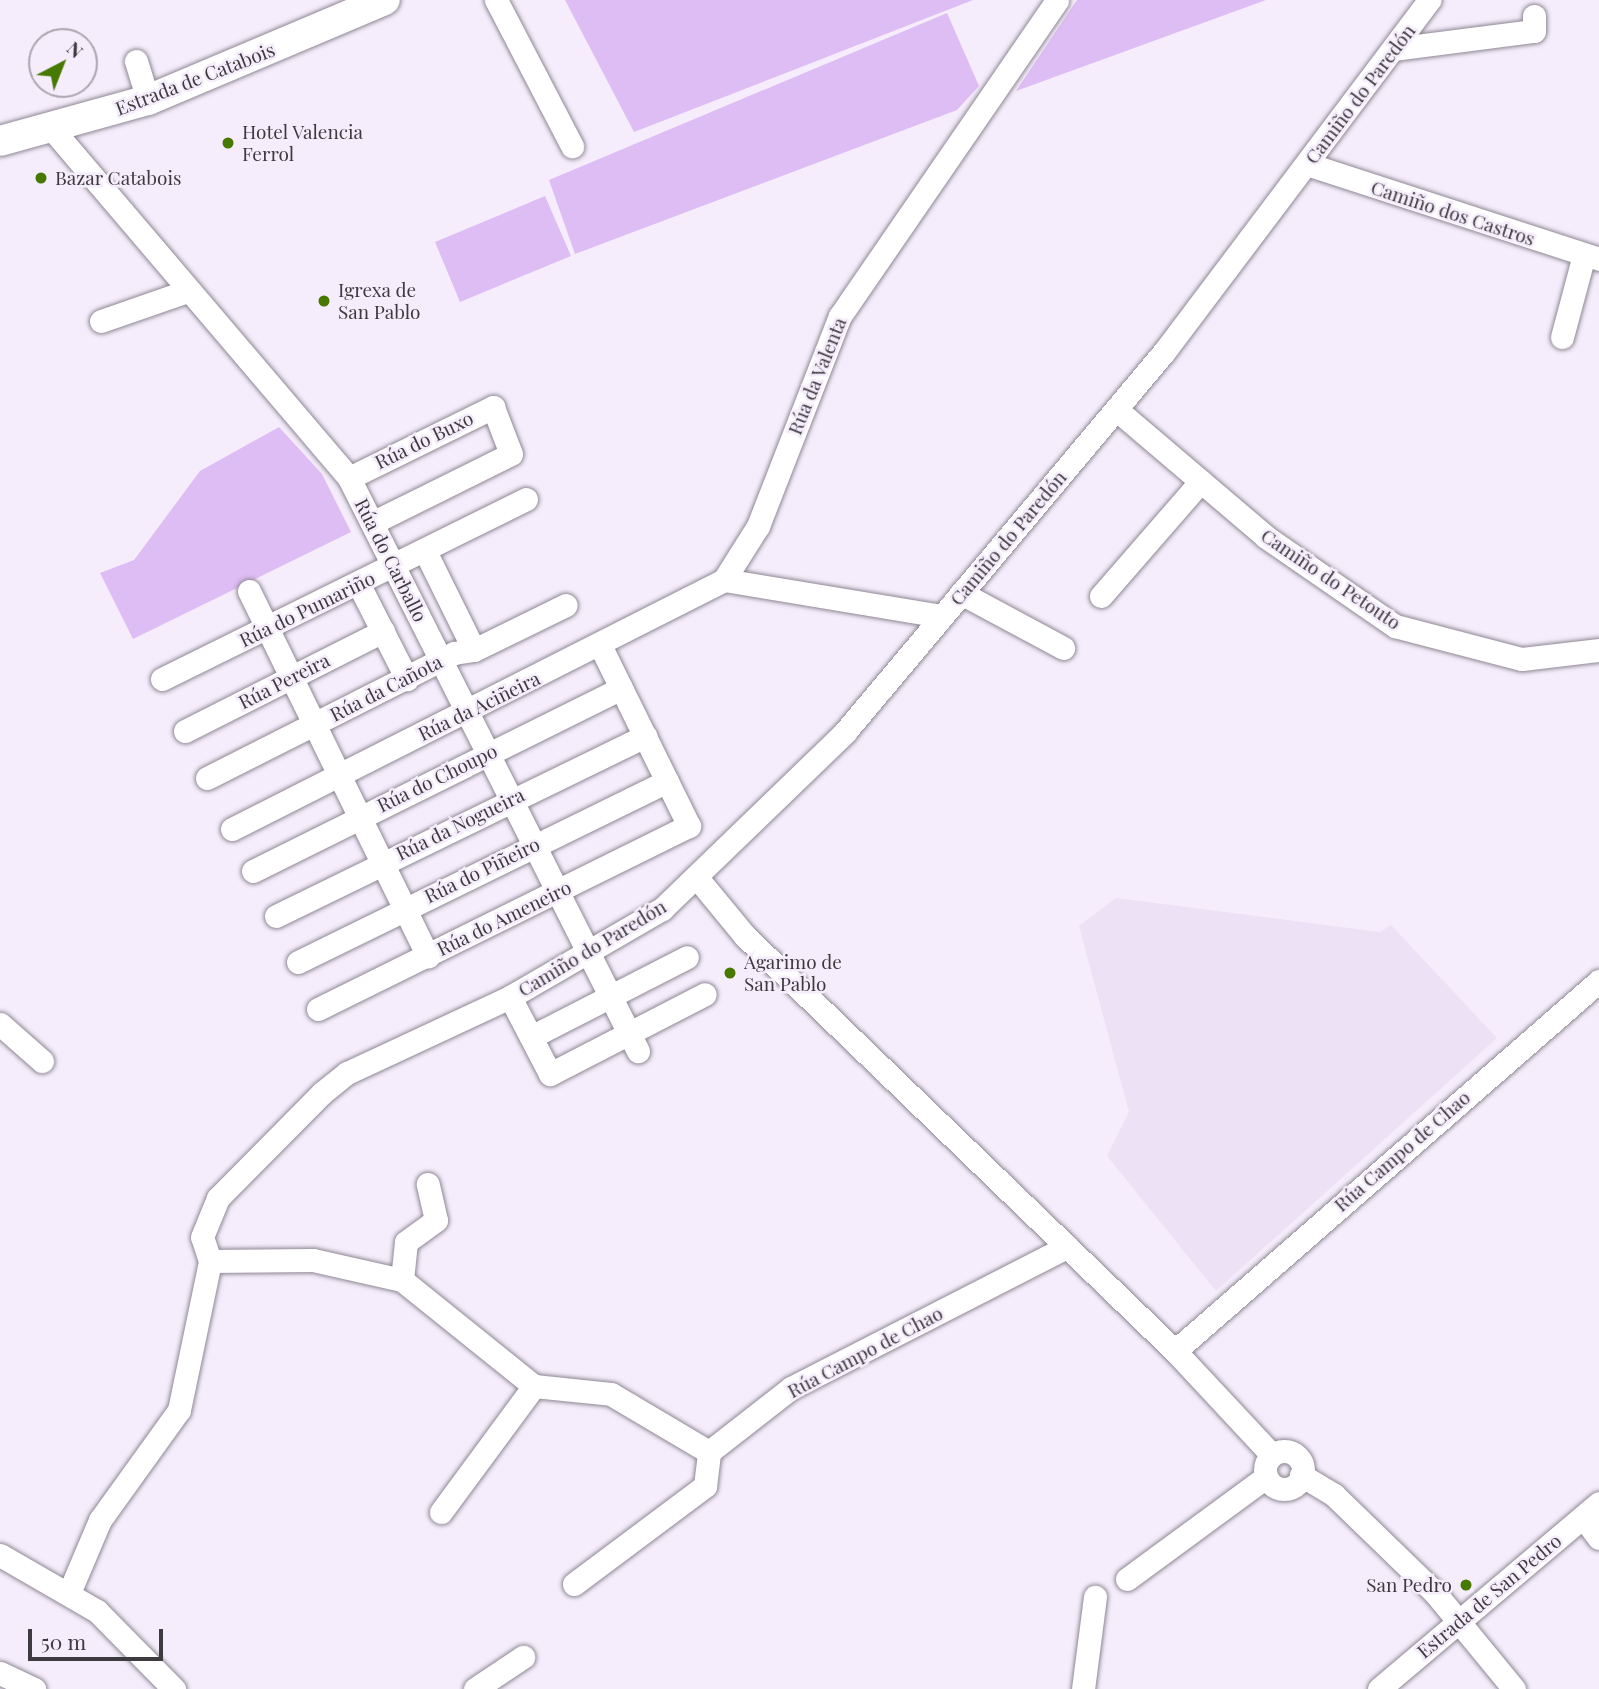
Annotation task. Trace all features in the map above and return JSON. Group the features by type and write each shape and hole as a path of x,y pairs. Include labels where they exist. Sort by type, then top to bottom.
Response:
{"main road":[{"name":"Estrada de Catabois","path":"0,141 53,130 148,100 385,0"}],"street":[{"path":"496,0 572,146"},
{"name":"Rúa da Valenta","path":"724,580 758,526 840,316 1056,0"},
{"name":"Camiño do Paredón","path":"211,1261 202,1237 218,1198 322,1093 347,1073 510,997 587,954 698,879 845,732 1117,410 1307,164 1429,0"},
{"path":"1393,49 1534,31 1534,16"},
{"path":"136,61 148,100"},
{"name":"Rúa do Carballo","path":"53,130 187,291 349,478 633,1042"},
{"name":"Camiño dos Castros","path":"1307,164 1592,257"},
{"path":"1562,337 1592,257"},
{"path":"101,321 187,291"},
{"name":"Rúa do Buxo","path":"349,478 493,407 511,454 372,523"},
{"name":"Camiño do Petouto","path":"1117,410 1266,537 1395,626 1522,659 1599,650"},
{"path":"1101,596 1201,481"},
{"name":"Rúa do Pumariño","path":"162,679 394,568 526,499"},
{"path":"425,551 474,650"},
{"path":"724,580 942,616"},
{"name":"Rúa da Aciñeira","path":"232,829 467,710 601,647 724,580"},
{"name":"Rúa do Carballo","path":"358,583 407,679"},
{"path":"249,591 428,956"},
{"path":"961,593 1063,648"},
{"name":"Rúa da Cañota","path":"207,778 441,660 474,650 566,605"},
{"name":"Rúa Pereira","path":"185,731 383,631"},
{"path":"601,647 667,781"},
{"name":"Rúa do Choupo","path":"253,871 621,688"},
{"name":"Rúa da Nogueira","path":"276,916 511,798 645,736"},
{"name":"Rúa do Ameneiro","path":"318,1009 689,825 667,781"},
{"name":"Rúa do Piñeiro","path":"298,962 667,781"},
{"path":"698,879 745,936 1175,1351 1272,1455 1294,1454 1301,1475 1335,1495 1460,1621 1514,1689"},
{"path":"531,1037 687,957"},
{"name":"Rúa Campo de Chao","path":"1175,1351 1599,981"},
{"name":"Camiño do Paredón","path":"510,997 550,1074 633,1042 705,994"},
{"path":"0,1024 42,1061"},
{"path":"402,1280 406,1242 436,1220 439,1210 428,1184"},
{"name":"Rúa Campo de Chao","path":"709,1452 791,1388 1067,1247"},
{"path":"69,1593 100,1520 179,1410 211,1261 313,1260 402,1280 534,1386 611,1394 709,1452 705,1486 574,1584"},
{"path":"442,1512 534,1386"},
{"path":"1127,1579 1266,1477 1272,1455"},
{"path":"1266,1477 1285,1488 1301,1475"},
{"path":"1591,1510 1599,1538"},
{"name":"Estrada de San Pedro","path":"1379,1689 1591,1510"},
{"path":"0,1555 97,1611 174,1689"},
{"path":"1083,1689 1095,1597"},
{"path":"475,1689 523,1657"},
{"path":"0,1673 34,1689"}],"shaded area":[{"path":"565,0 973,0 634,132"},
{"path":"1077,0 1266,0 1016,91"},
{"path":"947,13 979,86 957,110 575,254 549,180"},
{"path":"545,196 571,256 460,302 435,242"},
{"path":"279,427 322,474 351,532 133,639 100,573 134,560 200,471"},
{"path":"1116,898 1380,932 1391,925 1497,1038 1216,1291 1107,1156 1129,1112 1079,926"}],"place":[{"name":"Hotel Valencia Ferrol","path":"228,143"},
{"name":"Bazar Catabois","path":"41,178"},
{"name":"Igrexa de San Pablo","path":"324,301"},
{"name":"Agarimo de San Pablo","path":"730,973"},
{"name":"San Pedro","path":"1466,1585"}]}
